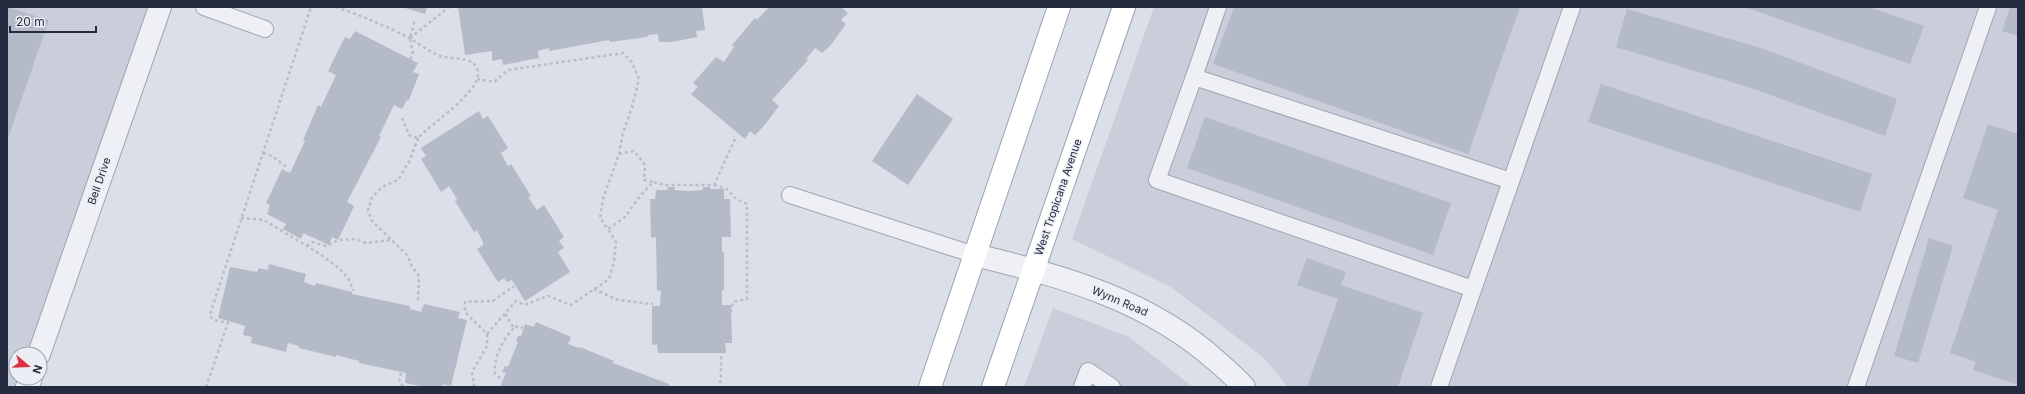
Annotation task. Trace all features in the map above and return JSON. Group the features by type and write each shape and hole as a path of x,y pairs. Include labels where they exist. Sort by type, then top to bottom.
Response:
{"main road":[{"path":"930,387 1059,7"},
{"name":"West Tropicana Avenue","path":"992,387 1124,7"}],"street":[{"name":"Bell Drive","path":"42,346 160,7"},
{"name":"Wynn Road","path":"975,255 1033,269 1121,300 1157,317 1200,346 1244,387"}],"lane":[{"path":"204,7 265,29"},
{"path":"1218,7 1157,180 1473,289"},
{"path":"1439,387 1572,7"},
{"path":"1856,387 1988,7"},
{"path":"1194,77 1511,180"},
{"path":"790,195 975,255"},
{"path":"1082,387 1088,371 1112,387"}],"path":[{"path":"206,387 228,324 214,320 210,316 211,311 311,7"},
{"path":"336,7 410,38 441,56 460,58 474,64 478,73 476,85 462,101 418,138 410,160 398,180 382,187 372,197 368,210 372,221 407,255 412,267 419,276 418,301"},
{"path":"410,38 449,7"},
{"path":"410,59 414,54 410,38 415,20"},
{"path":"474,387 472,372 487,346 487,334 516,302 524,305 548,296 571,305 609,279 614,262 616,242 600,218 603,199 619,154 623,133 632,107 639,79 632,62 623,53 508,70 494,82 477,79"},
{"path":"402,118 409,135 418,138"},
{"path":"714,185 735,138"},
{"path":"619,154 634,151 645,165 644,180 667,185 714,185 727,189 736,199 747,204 747,299 733,302 721,359 721,379 719,387"},
{"path":"262,153 272,156 288,168"},
{"path":"608,229 625,217 640,196 653,182"},
{"path":"241,218 264,220 307,246 340,269 350,281 353,291"},
{"path":"307,246 312,242 326,246 339,240 355,239 366,243 390,240"},
{"path":"487,334 465,312 464,302 493,301 514,286"},
{"path":"594,289 618,300 653,304"},
{"path":"505,314 514,328"},
{"path":"500,378 495,374 494,368 507,336 514,328 518,326 522,328"},
{"path":"401,373 399,382 404,387"}],"shaded area":[{"path":"7,7 160,7 42,346 8,346 8,386 27,386 7,387"},
{"path":"1154,7 2018,7 2018,387 1288,387 1264,358 1171,287 1072,239"},
{"path":"1053,308 1129,337 1193,387 1024,387"}],"building":[{"path":"7,7 49,20 7,141"},
{"path":"402,7 427,7 425,14"},
{"path":"458,7 702,7 705,30 696,31 697,37 672,42 659,42 658,34 610,42 609,40 549,51 549,48 538,51 539,58 503,65 502,59 492,61 492,51 465,55"},
{"path":"766,7 841,7 848,13 841,20 846,24 830,46 822,53 815,48 806,59 808,60 772,100 779,106 763,127 755,135 750,131 745,139 691,94 698,87 693,83 716,57 724,62 734,47 732,45 755,18 757,20 768,8"},
{"path":"1234,7 1520,7 1468,154 1213,64"},
{"path":"1744,7 1869,7 1924,26 1910,64"},
{"path":"2010,7 2018,7 2018,36 2002,31"},
{"path":"1627,9 1764,49 1897,99 1885,136 1751,88 1616,47"},
{"path":"355,31 418,63 413,72 419,74 409,100 407,100 402,109 394,105 379,136 381,137 347,202 354,206 349,217 338,240 332,237 329,245 303,233 301,239 283,229 286,224 267,214 270,205 266,203 282,169 290,173 305,141 303,140 318,105 321,107 336,75 328,71 345,37 350,39"},
{"path":"1601,84 1872,174 1860,212 1588,122"},
{"path":"917,94 953,119 908,185 872,161"},
{"path":"479,111 483,119 488,116 508,148 501,153 508,166 511,164 531,196 528,197 537,210 544,205 564,237 559,241 564,248 558,252 570,272 525,301 512,280 507,282 504,278 498,282 477,249 483,245 483,242 477,230 474,232 455,201 457,199 449,186 441,192 421,159 426,156 421,148"},
{"path":"1205,117 1451,203 1433,255 1187,168"},
{"path":"1988,124 2018,134 2018,385 1973,370 1976,362 1950,353 1998,210 1963,198"},
{"path":"668,187 675,187 674,190 689,191 703,190 703,187 710,187 710,189 724,189 724,199 730,199 731,237 722,237 722,252 724,252 724,290 722,290 722,305 731,305 732,343 725,343 726,353 658,353 657,344 652,345 652,306 660,306 661,290 657,291 656,237 651,238 650,199 655,199 656,190 667,190"},
{"path":"1929,238 1953,246 1918,363 1894,356"},
{"path":"1307,258 1346,272 1341,285 1423,313 1398,387 1307,387 1338,299 1297,285"},
{"path":"269,264 306,274 304,282 315,286 316,283 352,292 352,294 410,306 410,309 421,312 424,304 460,312 458,318 467,320 451,386 442,384 442,387 426,387 405,383 406,373 359,363 359,361 336,355 336,357 299,348 299,346 288,343 286,352 251,343 252,337 243,335 245,326 218,318 230,267 257,272 259,268 268,270"},
{"path":"536,322 571,337 568,344 579,348 580,347 614,361 613,363 669,384 669,386 672,387 500,387 506,373 502,372 505,366 508,367 518,342 516,341 518,336 521,336 525,324 534,327"}]}
